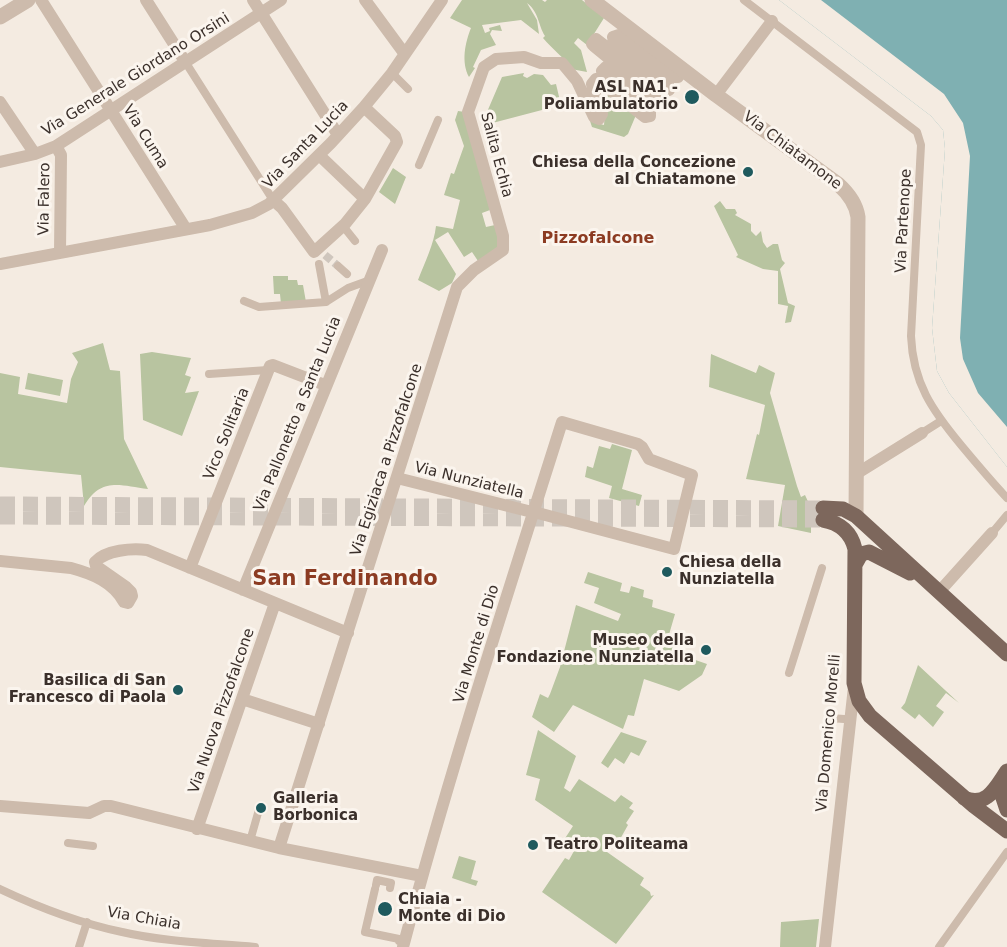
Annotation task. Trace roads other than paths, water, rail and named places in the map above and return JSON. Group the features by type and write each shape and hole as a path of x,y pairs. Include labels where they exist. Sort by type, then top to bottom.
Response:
{"main road":[{"name":"Via Domenico Morelli","path":"854,683 856,563 854,545 849,534 823,514 843,509 856,516"},
{"path":"856,516 1007,654"},
{"path":"856,563 861,554 870,552 935,588"},
{"path":"854,683 859,701 870,716 964,798 1007,831"},
{"path":"964,798 974,801 991,795 1006,772"},
{"path":"1006,772 1002,795 1007,810"}],"street":[{"path":"0,17 28,0"},
{"name":"Via Cuma","path":"41,0 186,229"},
{"path":"146,0 273,200 282,208 313,251 322,252 365,199 397,140 364,106"},
{"path":"253,0 338,135"},
{"name":"Via Generale Giordano Orsini","path":"0,162 35,154 56,146 282,0"},
{"path":"365,0 404,53"},
{"name":"Via Santa Lucia","path":"0,264 186,229 240,217 261,208 273,200 319,155 364,106 392,72 442,0"},
{"name":"Via Chiatamone","path":"592,0 682,70 838,184 856,206 858,217 856,516"},
{"name":"Via Partenope","path":"744,0 917,132 920,138 921,153 912,348 919,381 928,402 941,421 1007,498"},
{"path":"716,95 772,21"},
{"name":"Salita Echia","path":"457,287 474,270 503,250 503,236 468,112 484,67 496,59 524,57 541,63 562,63 570,71 594,117 599,120 602,114 592,84 596,79 645,117 650,116 651,113 603,73 606,67 654,104 660,103 660,100 594,46 592,44 596,39 663,91 669,90 668,84 614,42 613,36 619,35 673,77 678,76 682,70"},
{"path":"392,72 408,89"},
{"path":"0,102 35,154"},
{"path":"419,165 438,120"},
{"name":"Via Falero","path":"56,146 61,154 60,253"},
{"path":"319,155 365,199"},
{"path":"343,226 355,241"},
{"name":"Via Pallonetto a Santa Lucia","path":"243,590 382,250"},
{"path":"319,264 326,302"},
{"path":"338,266 347,274"},
{"path":"244,301 258,307 326,302 348,288 370,280"},
{"name":"Via Egiziaca a Pizzofalcone","path":"279,848 457,287"},
{"path":"209,374 268,370 273,365 326,385"},
{"name":"Vico Solitaria","path":"190,568 268,370"},
{"path":"856,474 941,421"},
{"name":"Via Monte di Dio","path":"401,944 562,422 638,444 649,459 691,473 674,549"},
{"name":"Via Nunziatella","path":"397,478 674,549"},
{"path":"935,588 1007,515"},
{"path":"0,561 71,568 107,582 117,590 124,602 128,603 132,596 129,589 96,566 95,562 102,556 117,552 147,550 348,633"},
{"path":"789,673 822,568"},
{"name":"Via Nuova Pizzofalcone","path":"197,829 275,603"},
{"name":"Via Domenico Morelli","path":"825,947 854,683"},
{"path":"242,699 319,724"},
{"path":"830,718 844,719"},
{"path":"0,806 89,813 111,806 279,848 422,876"},
{"path":"250,841 260,806"},
{"path":"68,843 93,846"},
{"path":"939,947 1007,852"},
{"path":"390,888 391,883 377,880 365,932 389,935 399,939 401,944"},
{"name":"Via Chiaia","path":"0,889 87,922 138,935 255,947"},
{"path":"79,947 87,922"}],"water":[{"path":"779,0 1007,0 1007,467 949,393 937,371 932,328 945,149 943,130 931,116"}],"tunnel":[{"path":"325,255 338,266"},
{"path":"0,504 823,508"},
{"path":"0,517 823,520"}],"place":[{"name":"ASL NA1 - Poliambulatorio","path":"692,97"},
{"name":"Chiesa della Concezione al Chiatamone","path":"748,172"},
{"name":"Chiesa della Nunziatella","path":"667,572"},
{"name":"Museo della Fondazione Nunziatella","path":"706,650"},
{"name":"Basilica di San Francesco di Paola","path":"178,690"},
{"name":"Galleria Borbonica","path":"261,808"},
{"name":"Teatro Politeama","path":"533,845"},
{"name":"Chiaia - Monte di Dio","path":"385,909"}],"district":[{"name":"Pizzofalcone","path":"598,239"},
{"name":"San Ferdinando","path":"345,580"}]}
